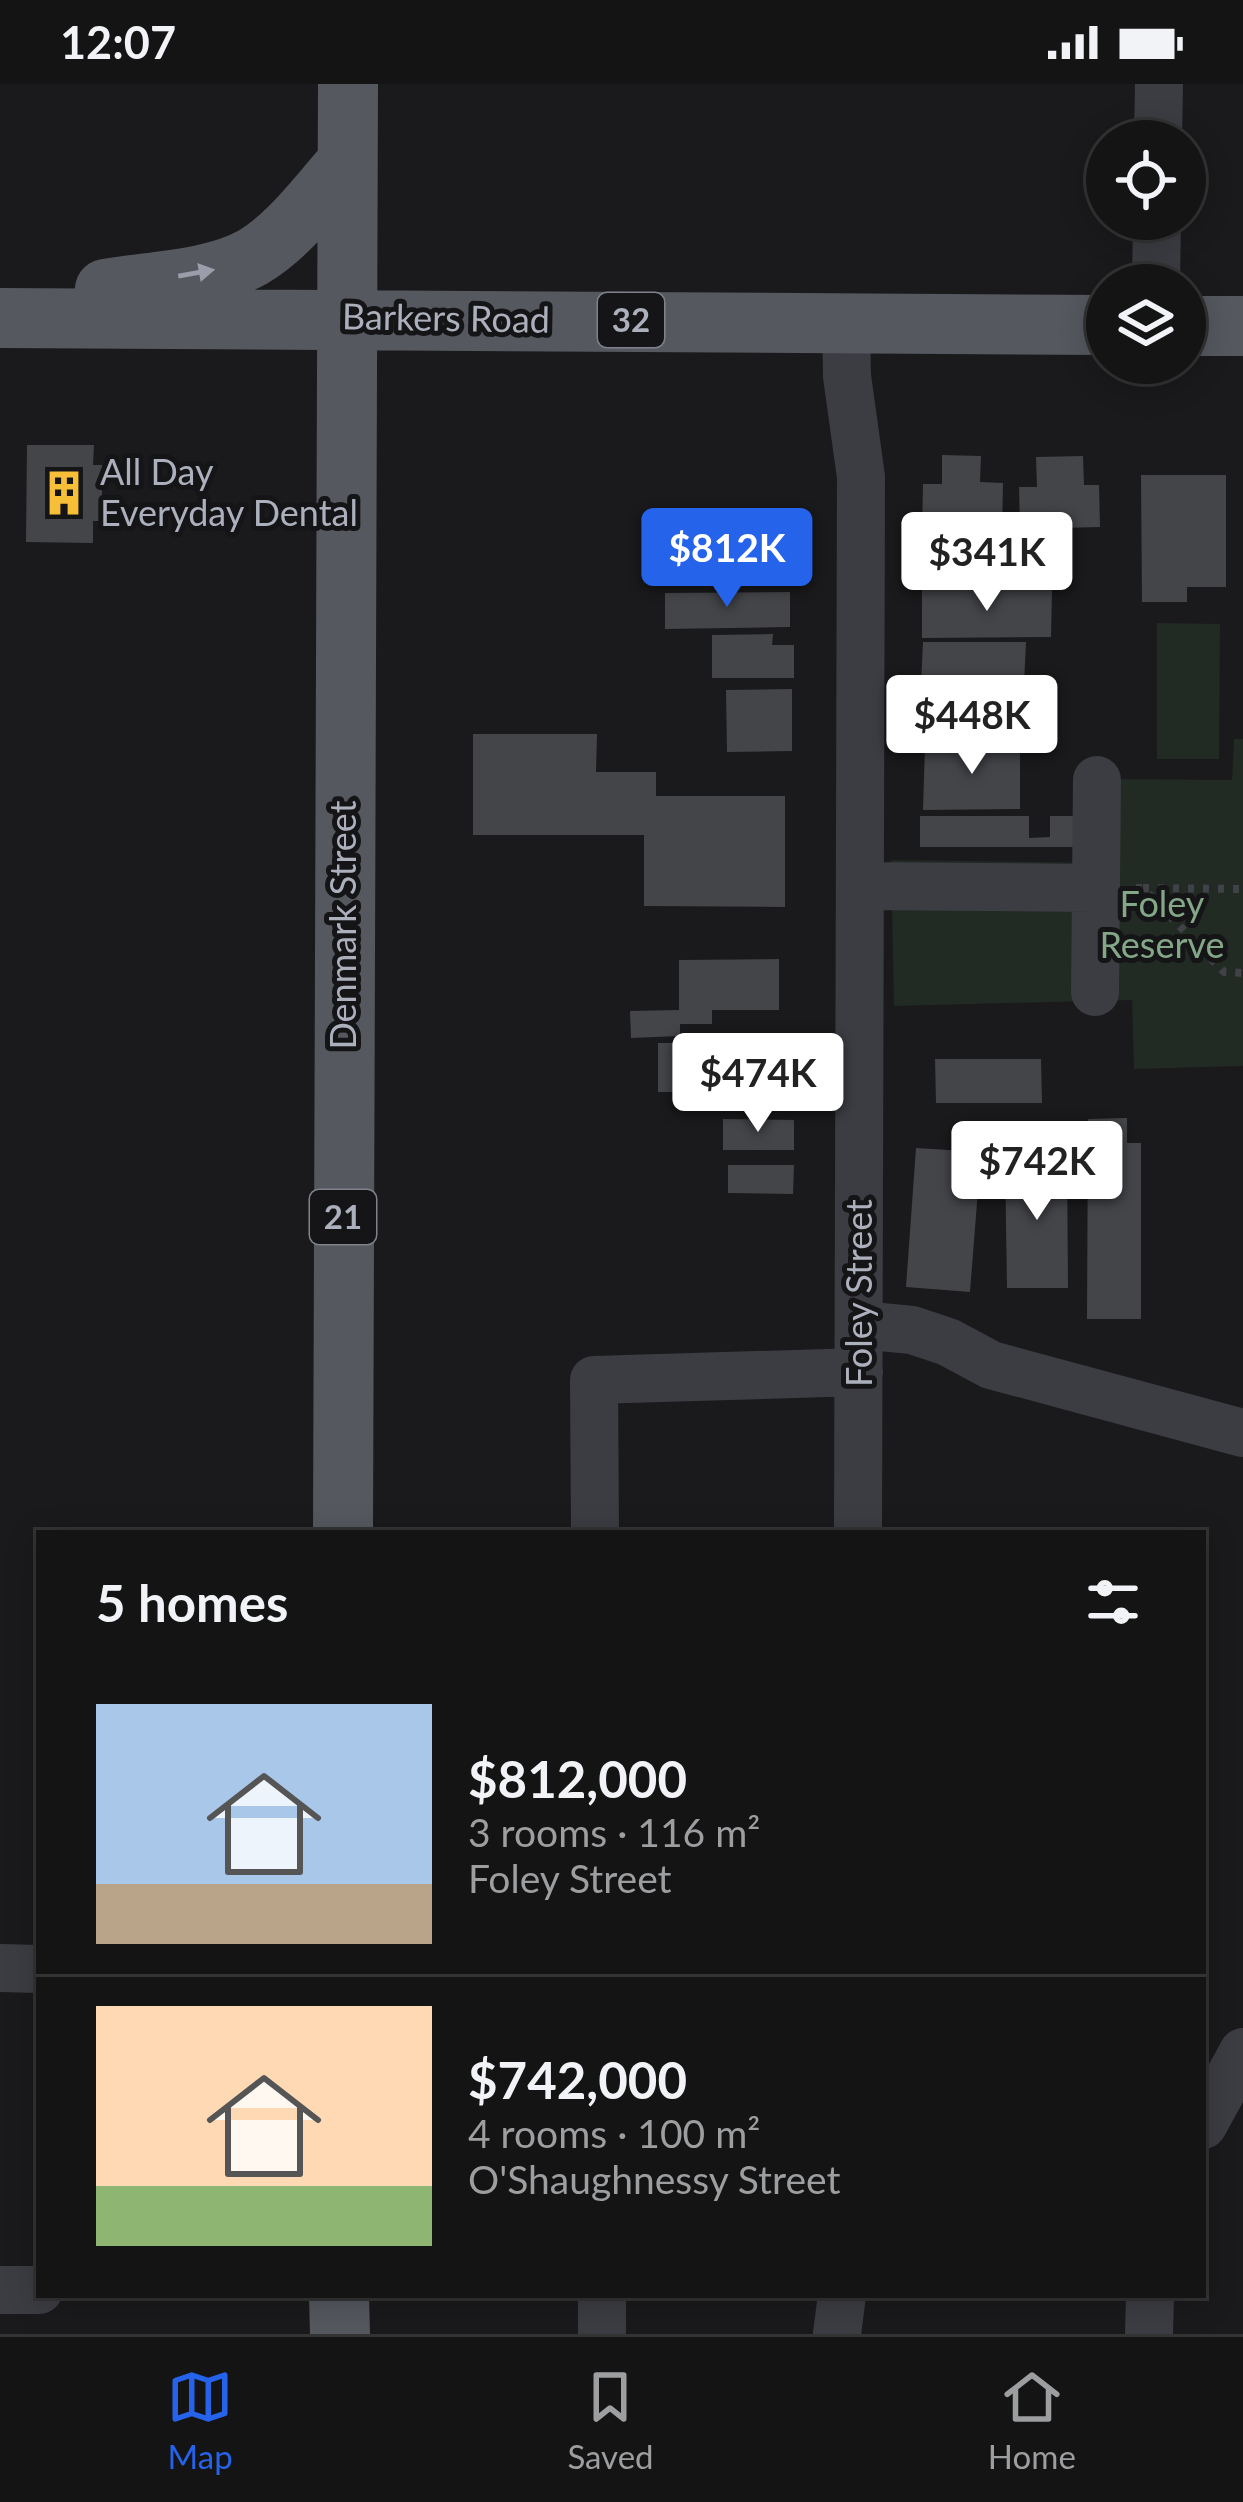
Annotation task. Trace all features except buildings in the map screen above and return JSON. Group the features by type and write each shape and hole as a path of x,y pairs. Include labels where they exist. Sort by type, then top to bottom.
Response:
{"main road":[{"name":"21","path":"345,317 347,84"},
{"path":"0,317 251,258 291,226 347,163"},
{"name":"Barkers Road","path":"0,317 1086,325"},
{"name":"Denmark Street","path":"344,1530 345,317"},
{"path":"1206,326 1243,326"},
{"path":"339,2298 340,2334"}],"street":[{"path":"1158,120 1159,84"},
{"name":"Foley Street","path":"858,1530 861,477 880,376 862,323"},
{"path":"1095,992 1097,780"},
{"path":"860,886 1095,889"},
{"path":"595,1530 594,1380 860,1352 912,1330 948,1342 991,1365 1243,1433"},
{"path":"0,1968 36,1969"},
{"path":"1206,2120 1243,2052"},
{"path":"0,2290 36,2290"},
{"path":"602,2298 602,2334"},
{"path":"837,2334 842,2298"},
{"path":"864,2298 870,2334"},
{"path":"1149,2334 1150,2298"}],"path":[{"path":"1143,888 1224,972 1243,973"},
{"path":"1095,889 1243,889"}],"green space":[{"path":"1157,623 1220,624 1219,759 1157,759"},
{"name":"Foley Reserve","path":"1234,739 1243,739 1243,1066 1134,1069 1132,1000 894,1006 891,860 1110,863 1111,779 1232,780"}],"place":[{"name":"All Day Everyday Dental","path":"64,493"}]}
